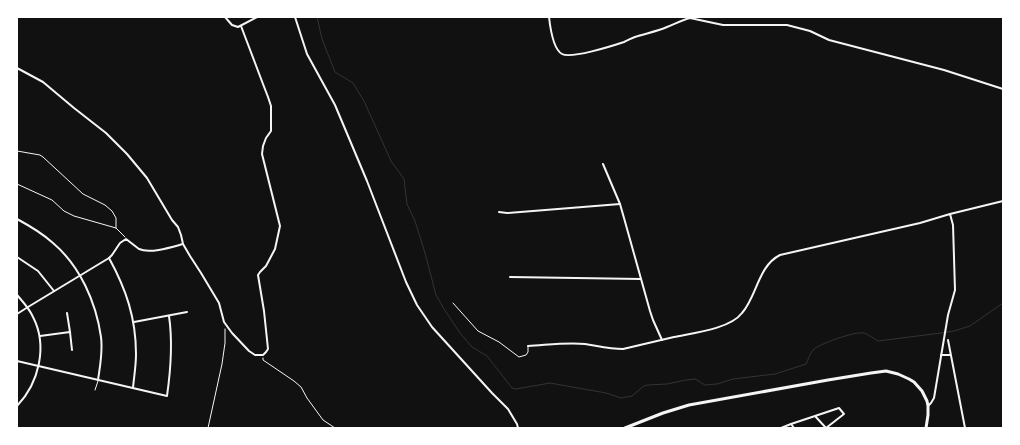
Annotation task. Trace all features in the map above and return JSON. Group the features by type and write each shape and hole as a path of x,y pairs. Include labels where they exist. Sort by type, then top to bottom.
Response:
{"main road":[{"path":"625,428 663,413 690,405 886,371 898,374 914,382 922,391 928,406 926,428"}],"street":[{"path":"225,17 234,26 238,27 257,17"},
{"path":"295,17 307,54 334,105 367,180 406,282 417,305 432,326 508,409 518,428"},
{"path":"549,17 550,27 558,50 562,54 567,55 591,51 625,42 636,36 669,27 690,18 723,24 787,25 810,31 829,40 944,70 1003,89"},
{"path":"17,68 43,82 106,133 127,154 146,178 178,227 183,244 219,303 224,322 249,351 255,355 263,355 268,349 258,275 266,266 275,248 280,226 262,154 262,146 271,130 271,106 241,26"},
{"path":"603,164 620,204 653,320 662,340"},
{"path":"528,346 585,344 623,349 717,328 742,314 750,302 770,261 780,255 920,224 950,214 1003,200"},
{"path":"499,212 507,213 620,204"},
{"path":"928,406 934,398 948,315 955,290 953,225 950,214"},
{"path":"17,219 35,229 53,243 68,258 80,275 90,296 96,314 101,338 101,360 98,380"},
{"path":"17,314 109,258 120,243 126,239 140,249 145,250 158,250 183,244"},
{"path":"17,257 38,271 54,291"},
{"path":"109,258 130,304 134,322 136,355 133,388"},
{"path":"510,277 641,279"},
{"path":"17,295 28,307 34,317 40,336 40,356 38,366 32,384 17,406"},
{"path":"134,322 187,312"},
{"path":"67,314 72,350"},
{"path":"17,361 167,396 171,373 172,350 169,316"},
{"path":"40,336 70,332"},
{"path":"948,340 965,428"},
{"path":"941,355 950,355"},
{"path":"781,428 791,424 815,416 840,408 844,414 826,428 815,416"},
{"path":"791,424 794,428"}],"lane":[{"path":"453,303 478,331 499,342 519,357 526,355 529,349 528,346"},
{"path":"96,390 98,380"}],"path":[{"path":"17,151 40,155 84,194 105,205 112,211 116,218 116,228"},
{"path":"17,184 52,200 64,211 74,216 116,228 126,239"},
{"path":"208,428 222,364 226,331 224,322"},
{"path":"263,355 262,360 301,387 323,420 334,428"}],"waterway":[{"path":"317,17 322,39 335,72 353,83 364,101 391,161 404,179 407,204 415,221 436,295 460,333 472,347 487,356 512,388 516,389 550,383 606,393 621,398 632,396 644,386 648,385 667,384 695,379 705,385 717,384 733,379 775,374 806,364 812,351 817,347 845,336 864,333 878,341 954,331 970,326 1003,303"}]}
